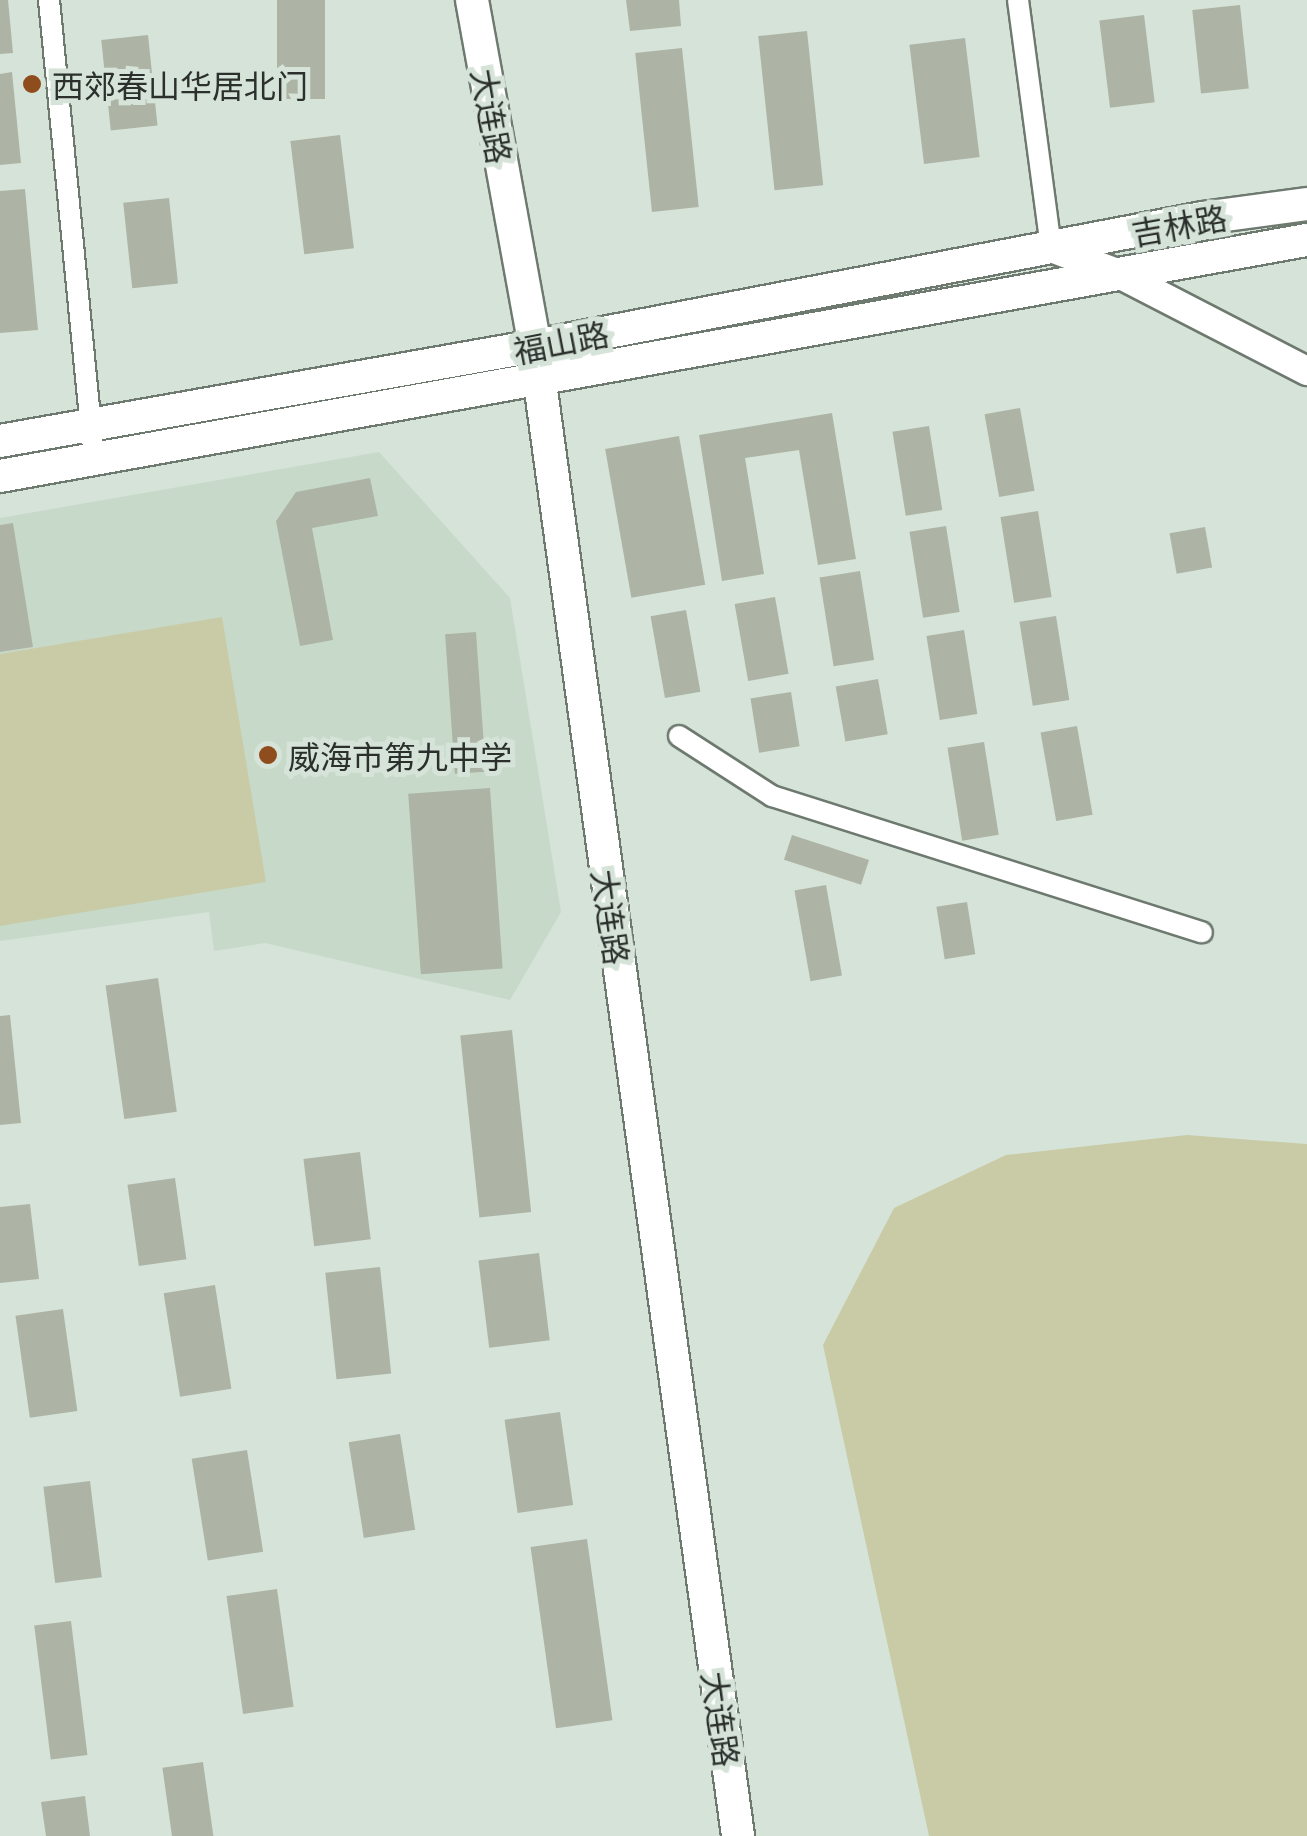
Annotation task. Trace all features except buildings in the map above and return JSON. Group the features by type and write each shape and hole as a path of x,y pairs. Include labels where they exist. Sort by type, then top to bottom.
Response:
{"main road":[{"name":"大连路","path":"472,0 535,346 738,1836"},
{"name":"吉林路","path":"1052,248 1203,218 1307,204"},
{"name":"吉林路","path":"1117,273 1307,240"},
{"name":"福山路","path":"0,441 535,346 1052,248"},
{"path":"1052,248 1117,273 1307,371"},
{"name":"福山路","path":"0,476 94,462 1117,273"}],"street":[{"path":"48,0 94,462"},
{"path":"1018,0 1052,248"},
{"path":"679,736 772,796 1202,932"}],"shaded area":[{"name":"威海市第九中学","path":"379,452 510,598 561,912 510,1000 265,943 214,951 209,912 0,941 0,518"}],"green space":[{"path":"222,617 266,882 0,926 0,654"},
{"path":"1187,1135 1307,1144 1307,1836 929,1836 823,1345 894,1208 1006,1155"}],"place":[{"name":"西郊春山华居北门","path":"32,84"},
{"name":"威海市第九中学","path":"268,755"}]}
